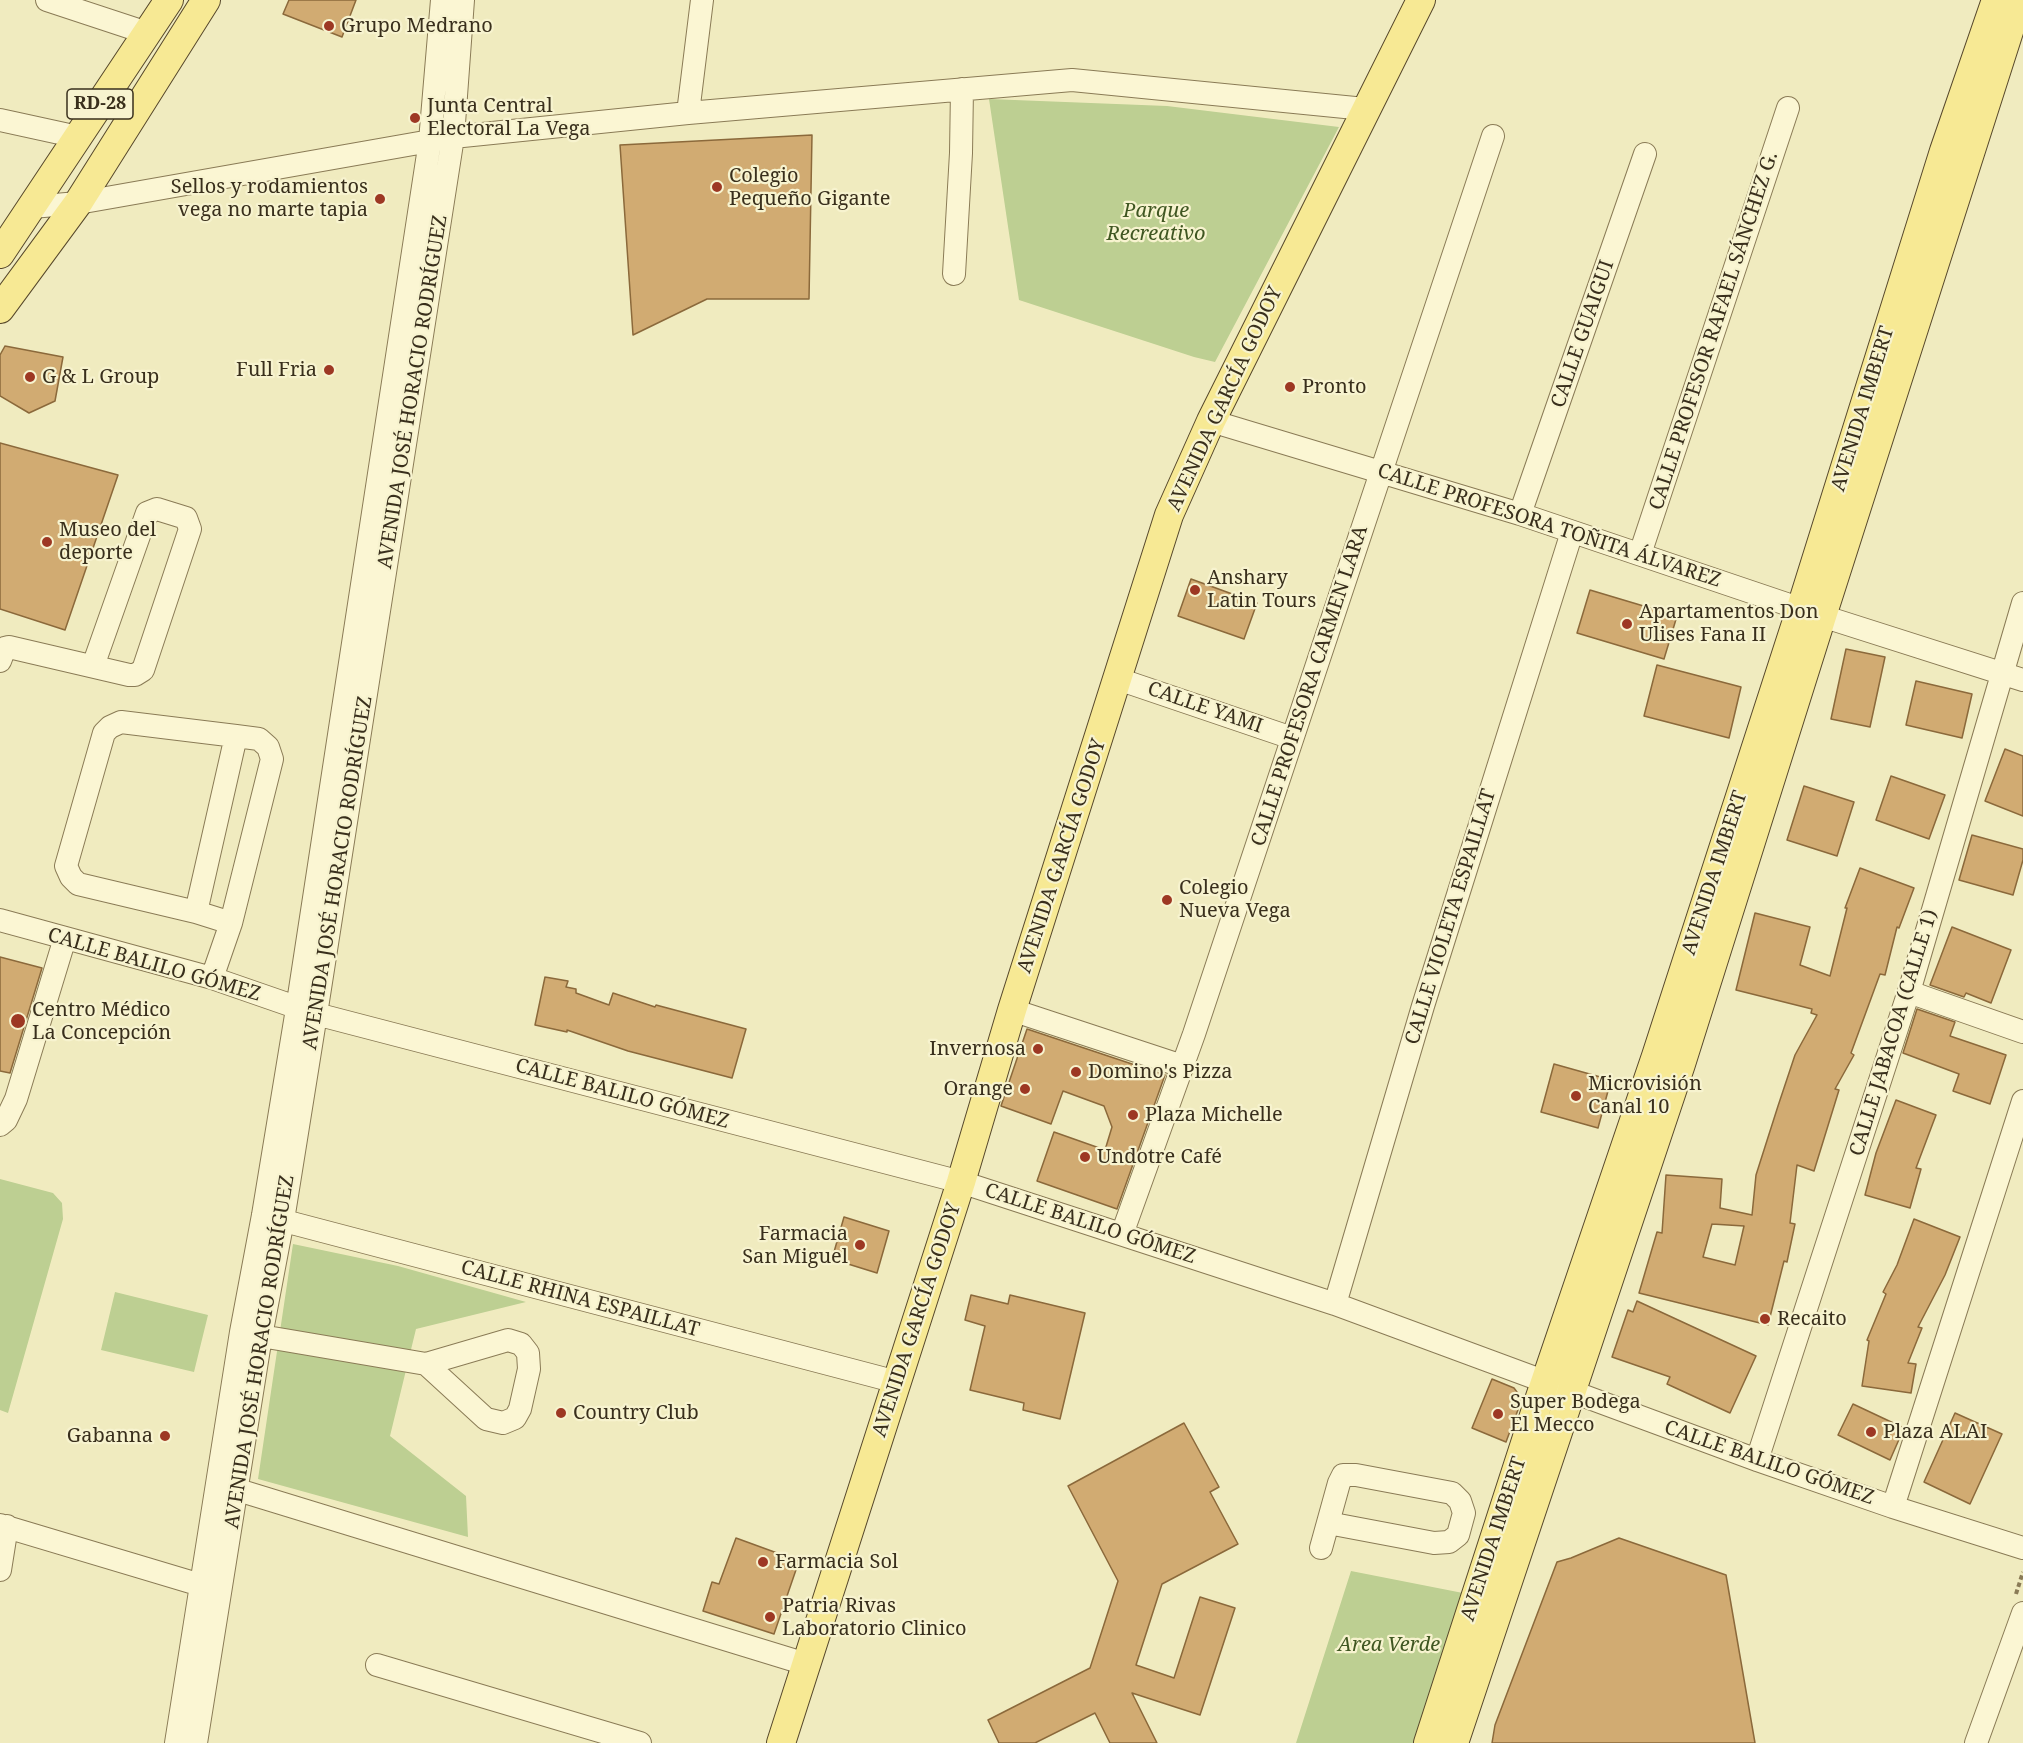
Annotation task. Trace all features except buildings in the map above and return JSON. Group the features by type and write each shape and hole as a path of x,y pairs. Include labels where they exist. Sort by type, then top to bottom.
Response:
{"main road":[{"name":"RD-28","path":"0,256 169,0"},
{"name":"RD-28","path":"0,309 78,203 206,0"},
{"name":"AVENIDA GARCÍA GODOY","path":"781,1743 961,1182 1012,1010 1169,514 1211,421 1421,0"},
{"name":"AVENIDA IMBERT","path":"1454,1743 1572,1393 1669,1060 1971,111 1996,0"},
{"name":"AVENIDA IMBERT","path":"1971,111 2019,0"},
{"name":"AVENIDA IMBERT","path":"1428,1743 1545,1382 1669,1060"}],"street":[{"path":"47,0 147,33"},
{"name":"AVENIDA JOSÉ HORACIO RODRÍGUEZ","path":"306,1011 430,141 442,0"},
{"name":"AVENIDA JOSÉ HORACIO RODRÍGUEZ","path":"176,1743 211,1588 238,1490 261,1336 273,1218 453,137 463,0"},
{"path":"688,112 702,0"},
{"path":"32,207 78,203 453,137 688,112 1072,80 1365,110"},
{"path":"954,274 962,89"},
{"name":"CALLE PROFESOR RAFAEL SÁNCHEZ G.","path":"1640,554 1788,108"},
{"path":"0,120 78,137"},
{"name":"CALLE PROFESORA CARMEN LARA","path":"1122,1234 1182,1066 1493,136"},
{"name":"CALLE GUAIGUI","path":"1520,514 1645,154"},
{"path":"0,256 28,268"},
{"name":"CALLE PROFESORA TOÑITA ÁLVAREZ","path":"1211,421 1520,514 1811,612 2013,676"},
{"path":"0,660 5,648 9,647 129,675 135,675 143,670 190,529 186,518 157,509 147,513 93,666"},
{"name":"CALLE VIOLETA ESPAILLAT","path":"1335,1305 1423,1006 1572,532"},
{"name":"CALLE JABACOA (CALLE 1)","path":"1757,1460 2013,676 2023,603"},
{"name":"CALLE YAMI","path":"1118,679 1292,738"},
{"path":"212,978 231,922 272,759 268,747 260,739 121,722 110,727 104,733 66,866 70,877 78,884 231,922"},
{"path":"196,912 236,736"},
{"name":"CALLE BALILO GÓMEZ","path":"0,920 212,978 306,1011 961,1182 1335,1305 1757,1460 1893,1507 2023,1548"},
{"path":"0,1125 6,1120 8,1097 64,938"},
{"path":"1909,993 2023,1032"},
{"path":"1012,1010 1182,1066"},
{"path":"1893,1507 2023,1101"},
{"name":"AVENIDA JOSÉ HORACIO RODRÍGUEZ","path":"196,1743 211,1588 242,1332 273,1218"},
{"name":"CALLE RHINA ESPAILLAT","path":"273,1218 897,1382"},
{"path":"261,1336 426,1364 508,1340 521,1344 528,1353 529,1369 520,1409 514,1418 503,1423 486,1419 426,1364"},
{"path":"1321,1548 1339,1483 1343,1475 1356,1475 1452,1493 1460,1501 1464,1513 1458,1534 1449,1542 1434,1543 1328,1523"},
{"path":"238,1490 806,1664"},
{"path":"0,1570 3,1526 211,1588"},
{"path":"1976,1743 2023,1613"},
{"path":"377,1665 640,1743"}],"green space":[{"name":"Parque Recreativo","path":"989,99 1167,106 1339,127 1215,362 1019,300"},
{"path":"0,1179 53,1193 62,1203 63,1219 8,1413 0,1410"},
{"path":"293,1244 398,1266 526,1302 416,1329 390,1436 466,1496 468,1537 258,1479"},
{"path":"115,1292 208,1315 194,1372 101,1350"},
{"name":"Area Verde","path":"1351,1571 1468,1594 1418,1743 1296,1743"}],"place":[{"name":"Grupo Medrano","path":"329,26"},
{"name":"Junta Central Electoral La Vega","path":"415,118"},
{"name":"Colegio Pequeño Gigante","path":"717,187"},
{"name":"Sellos y rodamientos vega no marte tapia","path":"380,199"},
{"name":"Full Fria","path":"329,370"},
{"name":"G & L Group","path":"30,377"},
{"name":"Pronto","path":"1290,387"},
{"name":"Museo del deporte","path":"47,542"},
{"name":"Anshary Latin Tours","path":"1195,590"},
{"name":"Apartamentos Don Ulises Fana II","path":"1627,624"},
{"name":"Colegio Nueva Vega","path":"1167,900"},
{"name":"Centro Médico La Concepción","path":"18,1021"},
{"name":"Invernosa","path":"1038,1049"},
{"name":"Domino's Pizza","path":"1076,1072"},
{"name":"Orange","path":"1025,1089"},
{"name":"Microvisión Canal 10","path":"1576,1096"},
{"name":"Plaza Michelle","path":"1133,1115"},
{"name":"Undotre Café","path":"1085,1157"},
{"name":"Farmacia San Miguel","path":"860,1245"},
{"name":"Recaito","path":"1765,1319"},
{"name":"Country Club","path":"561,1413"},
{"name":"Super Bodega El Mecco","path":"1498,1414"},
{"name":"Plaza ALAI","path":"1871,1432"},
{"name":"Gabanna","path":"165,1436"},
{"name":"Farmacia Sol","path":"763,1562"},
{"name":"Patria Rivas Laboratorio Clinico","path":"770,1617"}]}
